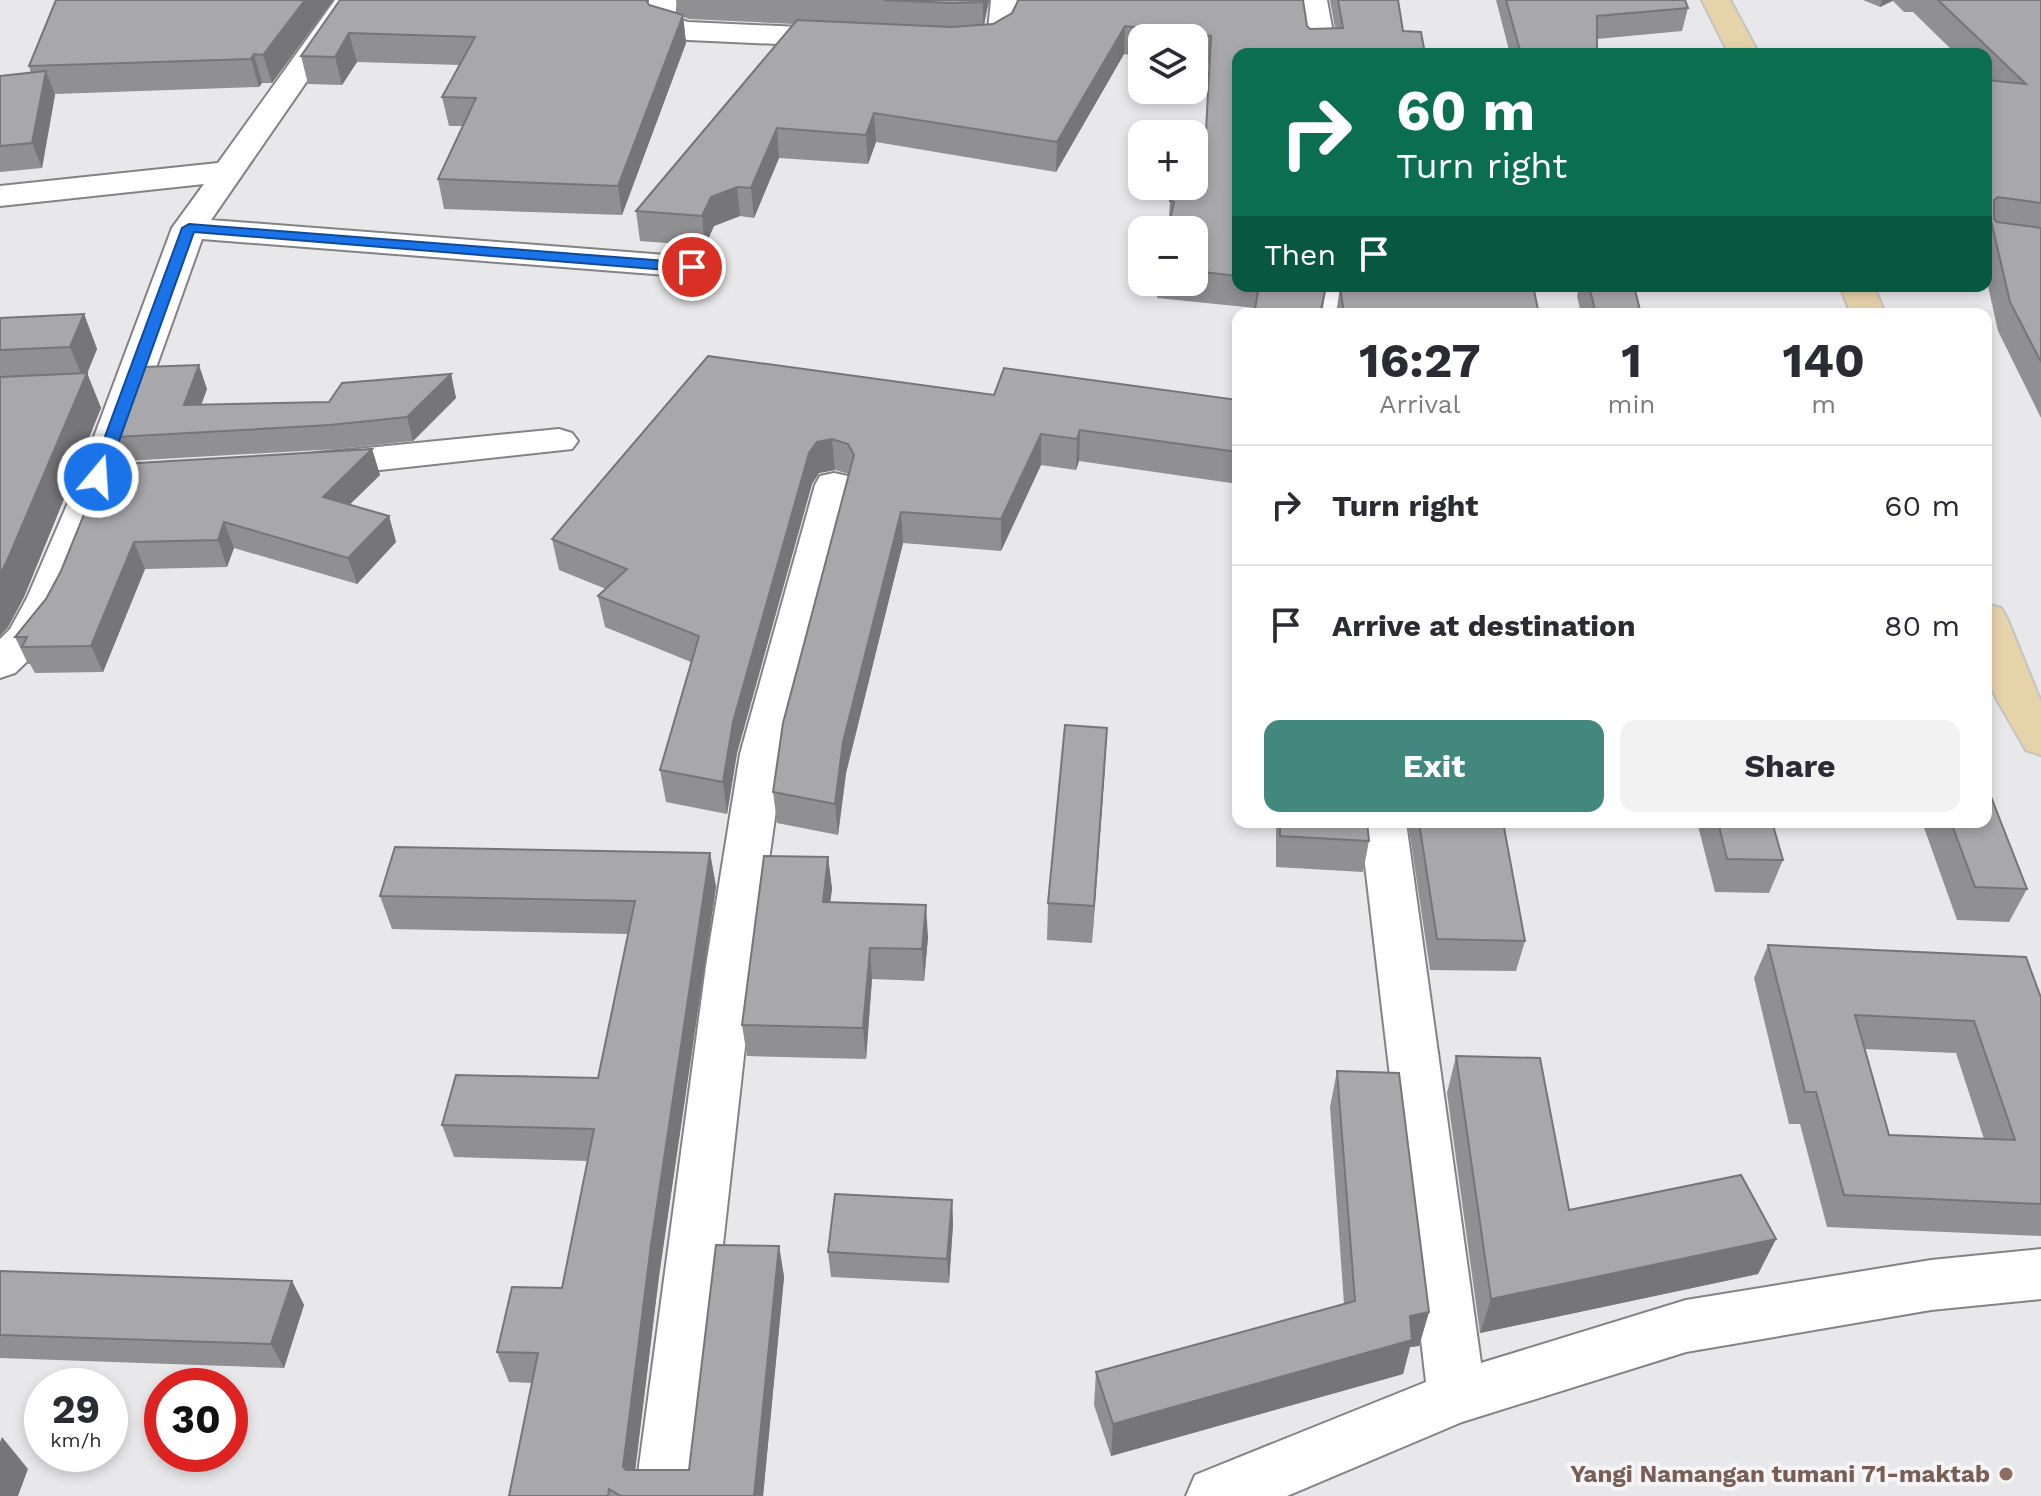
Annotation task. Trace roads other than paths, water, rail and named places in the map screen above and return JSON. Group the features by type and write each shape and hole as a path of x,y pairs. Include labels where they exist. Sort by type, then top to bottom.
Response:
{"main road":[{"path":"1716,0 1741,48"},
{"path":"1992,633 2017,698 2041,739"}],"street":[{"path":"0,663 26,638 114,476 110,394 189,228 349,0"},
{"path":"663,0 661,18 665,26 688,31 875,40"},
{"path":"937,43 983,43 999,37 1006,27 1005,0"},
{"path":"1313,0 1321,48"},
{"path":"0,196 227,172"},
{"path":"189,228 692,267"},
{"path":"273,467 337,464 559,441"},
{"path":"665,1496 730,966 762,754 834,485"},
{"path":"1384,828 1457,1397"},
{"path":"1216,1496 1457,1397 1686,1326 1931,1285 2041,1274"}],"place":[{"name":"Yangi Namangan tumani 71-maktab","path":"2006,1474"}]}
